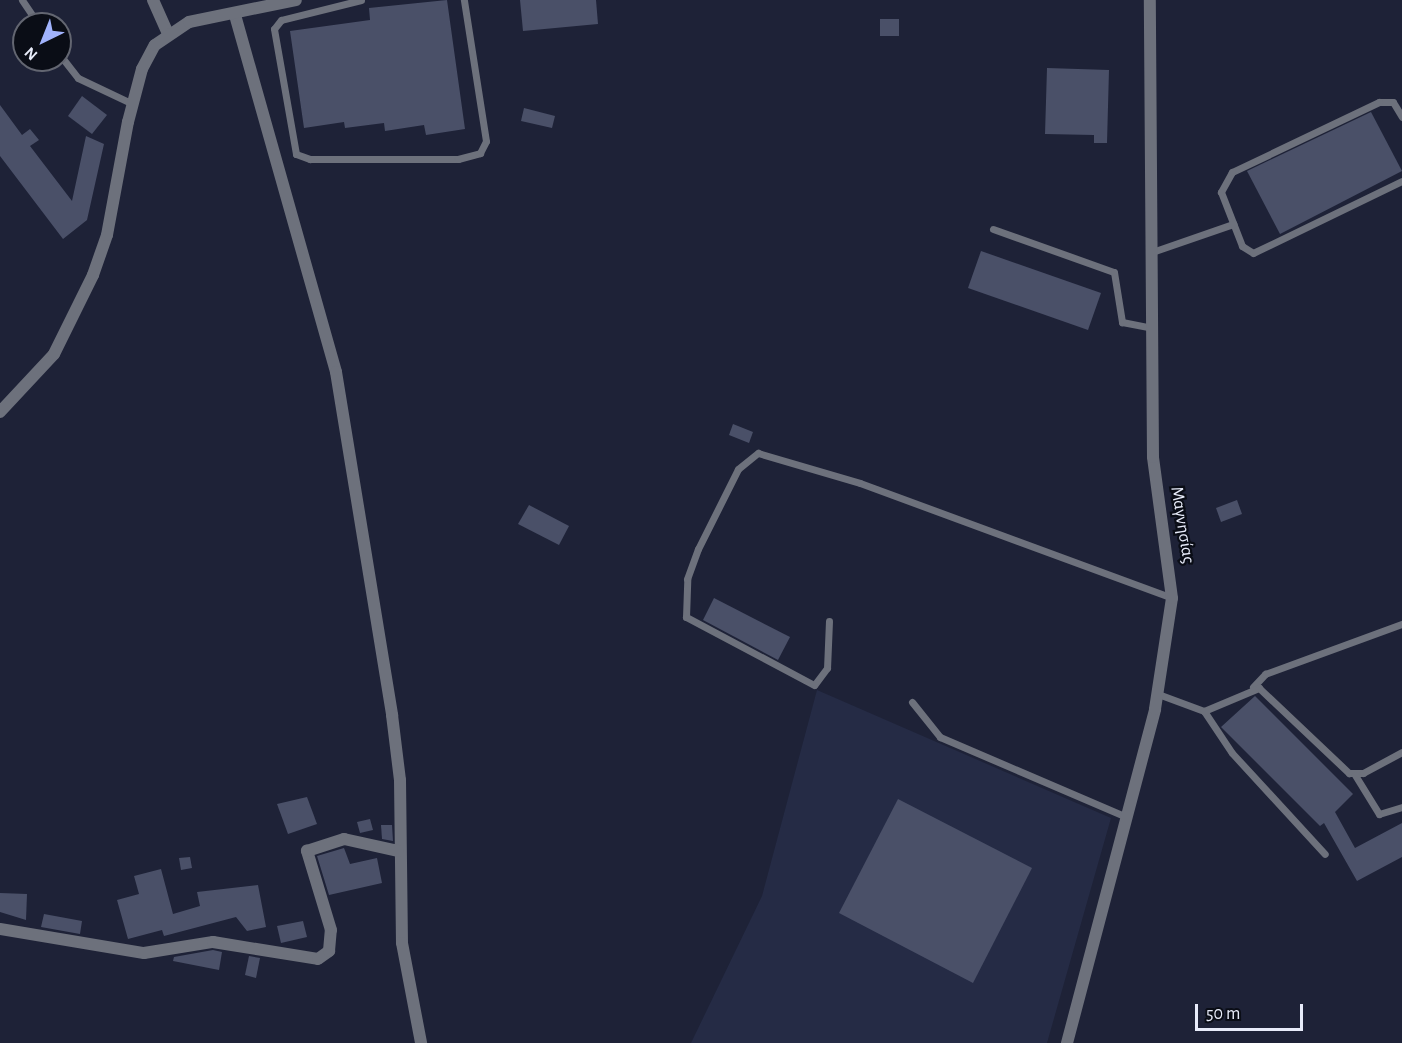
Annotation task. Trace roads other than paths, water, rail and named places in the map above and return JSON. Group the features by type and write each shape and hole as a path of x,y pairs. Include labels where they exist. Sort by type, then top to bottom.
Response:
{"street":[{"path":"153,0 167,32"},
{"path":"0,412 54,354 93,275 107,235 142,69 167,32 211,16 235,15 296,0"},
{"name":"Μαγνησίας","path":"1067,1043 1158,694 1172,598 1153,457 1155,252 1150,0"},
{"path":"235,15 336,372 392,715 400,780 398,851 403,954 421,1043"},
{"path":"0,929 144,953 213,942 318,959 329,951 331,930 308,851 344,839 398,851"}],"lane":[{"path":"281,20 361,0"},
{"path":"280,5 281,20 272,37 296,154 310,159 458,159 480,153 486,141 464,0"},
{"path":"72,70 78,78 133,104"},
{"path":"1402,117 1393,102 1379,102 1232,172 1221,192 1242,246 1253,253 1402,181"},
{"path":"1155,252 1233,224"},
{"path":"993,229 1114,272 1122,322 1153,328"},
{"path":"829,621 827,668 814,684 686,616 687,579 698,549 738,469 758,453 860,483 1172,598"},
{"path":"1204,711 1253,687 1265,674 1402,624"},
{"path":"1253,687 1355,775 1379,814 1402,807"},
{"path":"1158,694 1204,711 1232,753 1326,854"},
{"path":"912,702 940,737 1126,817"},
{"path":"1355,775 1402,752"}]}
